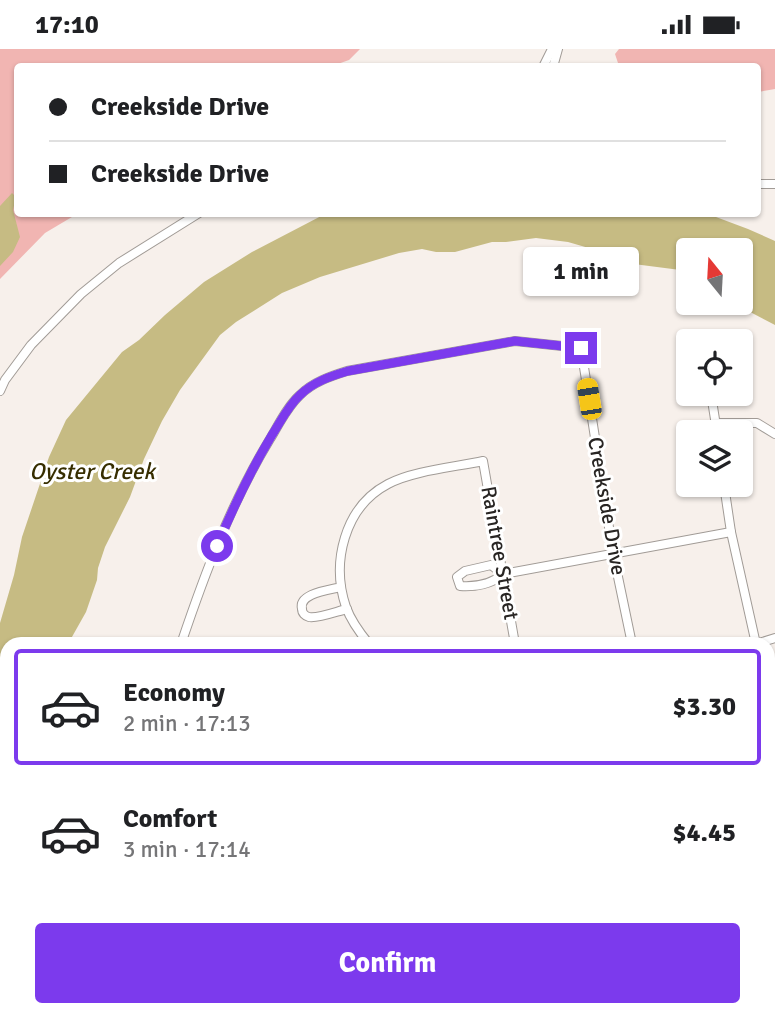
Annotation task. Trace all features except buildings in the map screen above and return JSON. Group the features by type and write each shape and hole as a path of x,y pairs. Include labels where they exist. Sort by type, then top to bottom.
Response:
{"street":[{"path":"0,391 30,345 81,295 119,263 193,217"},
{"name":"Creekside Drive","path":"183,637 206,571 228,520 259,457 286,411 300,394 328,377 348,371 515,341 581,348 613,553 631,637"},
{"path":"753,423 757,423 775,434"},
{"name":"Raintree Street","path":"341,587 344,537 353,518 370,498 386,485 404,477 483,461 514,637"},
{"path":"726,497 754,637"},
{"path":"503,574 491,565 465,571 457,577 460,586 468,587 495,581 503,574 731,531"},
{"path":"347,608 312,617 306,616 301,607 309,595 341,587 347,608 364,637"}],"shaded area":[{"path":"0,49 360,49 349,60 340,63 14,63 14,217 72,217 45,233 0,279"},
{"path":"619,49 775,49 775,89 761,91 761,63 618,63 615,54"}],"water":[{"path":"12,193 14,195 14,217 20,237 13,252 0,266 0,206"},
{"name":"Oyster Creek","path":"319,217 716,217 775,241 775,325 753,313 753,238 676,238 676,269 626,263 606,253 568,242 536,238 492,242 455,252 422,249 399,253 320,277 282,293 236,322 220,335 180,390 162,421 130,497 105,547 86,612 72,637 0,637 0,623 22,537 49,457 66,420 122,352 204,282 252,252"}],"route":[{"path":"217,546 259,457 286,411 300,394 328,377 348,371 515,341 581,348"}]}
